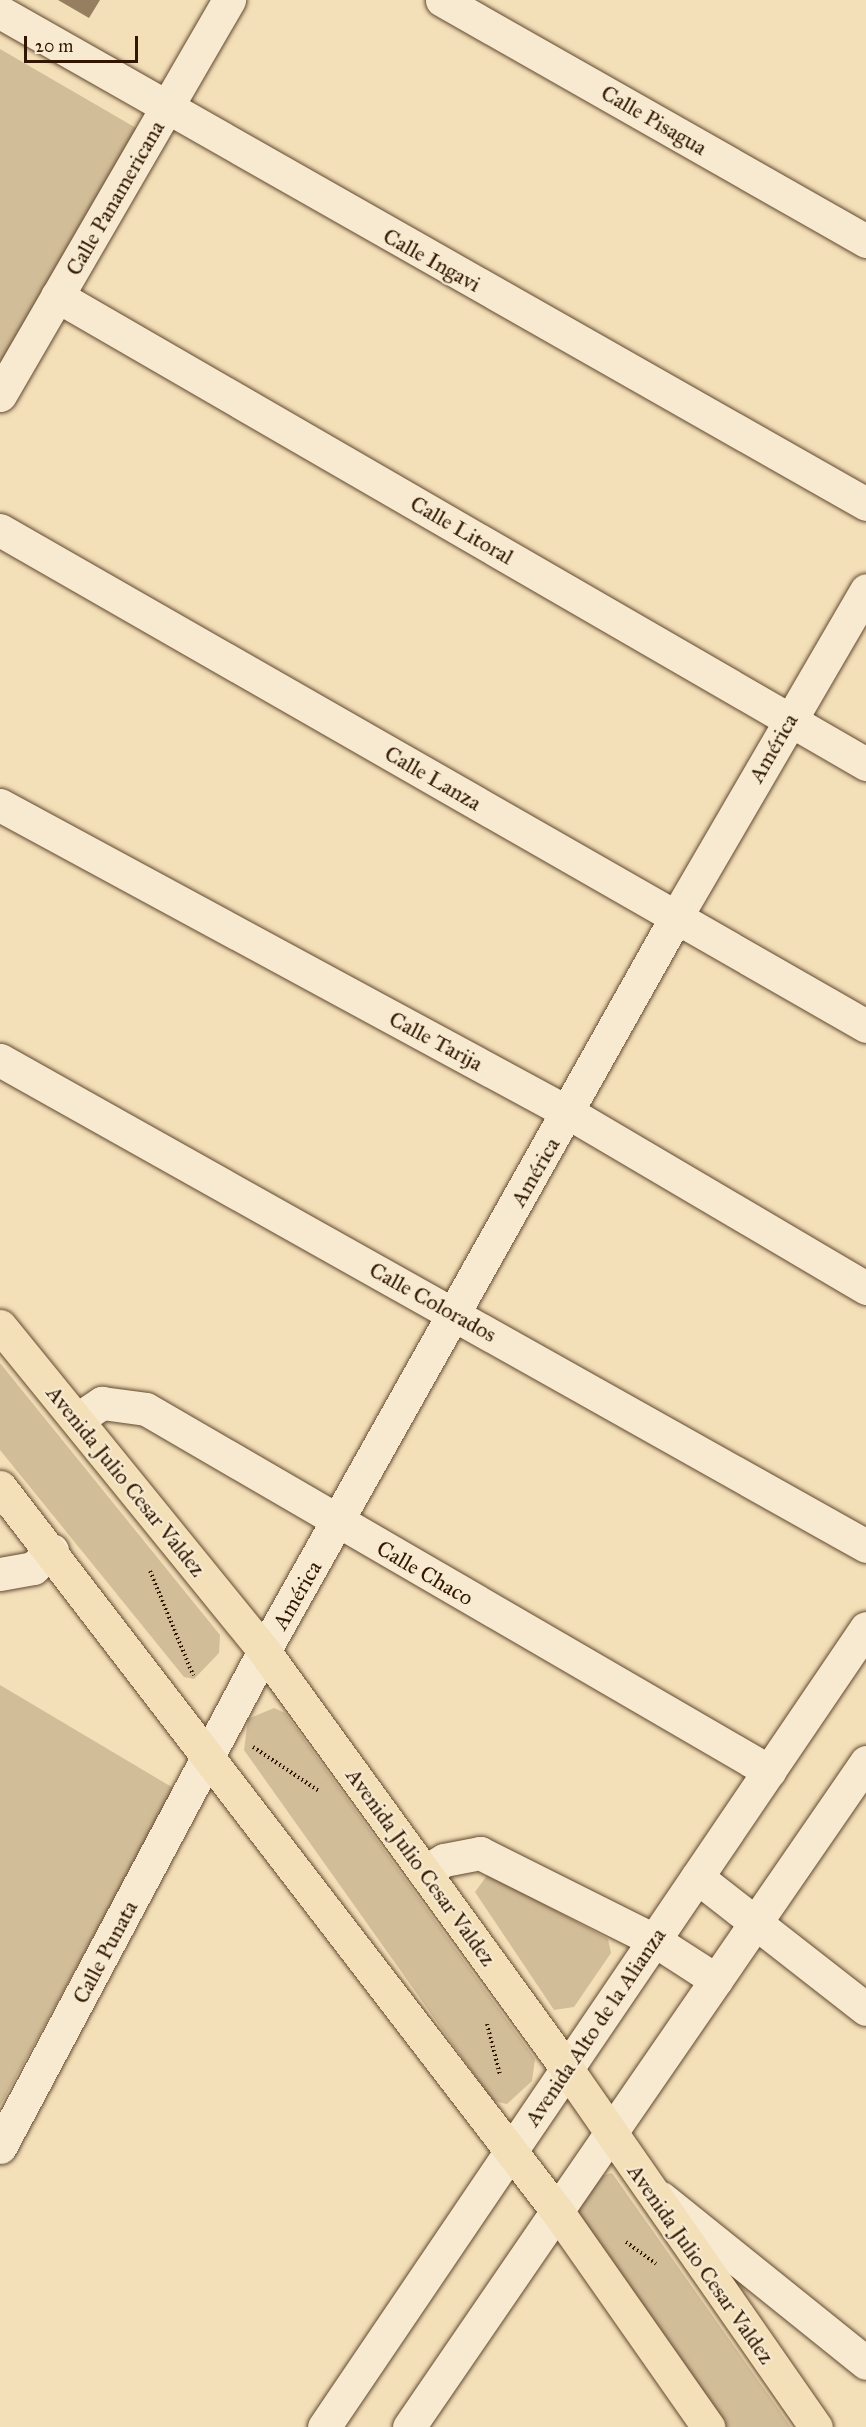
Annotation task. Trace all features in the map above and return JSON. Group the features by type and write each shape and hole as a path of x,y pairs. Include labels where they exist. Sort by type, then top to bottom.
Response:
{"main road":[{"name":"Avenida Julio Cesar Valdez","path":"0,1326 78,1419 264,1651 567,2069 645,2185 816,2427"},
{"path":"0,1487 52,1550 557,2211 708,2427"}],"street":[{"name":"Calle Panamericana","path":"0,395 229,0"},
{"name":"Calle Pisagua","path":"442,0 866,241"},
{"name":"Calle Ingavi","path":"0,12 166,110 866,504"},
{"name":"Calle Litoral","path":"57,296 866,764"},
{"name":"Calle Lanza","path":"0,530 866,1026"},
{"name":"América","path":"210,1757 264,1651 339,1523 454,1314 569,1113 675,917 866,590"},
{"name":"Calle Tarija","path":"0,805 569,1113 866,1288"},
{"name":"Calle Colorados","path":"0,1060 866,1546"},
{"name":"Calle Chaco","path":"78,1419 102,1403 146,1409 769,1771"},
{"path":"0,1574 33,1568 52,1550"},
{"name":"Avenida Alto de la Alianza","path":"324,2427 865,1631"},
{"name":"Calle Punata","path":"0,2146 210,1757"},
{"path":"409,2427 866,1762"},
{"path":"424,1872 444,1860 480,1853 654,1941 716,1980"},
{"path":"697,1877 757,1921 866,2009"},
{"path":"645,2185 866,2363"}],"path":[{"path":"146,1560 194,1679"}],"shaded area":[{"path":"0,49 143,132 0,380"},
{"path":"0,1363 220,1635 219,1653 194,1679 184,1677 0,1450"},
{"path":"0,1685 175,1789 0,2106"},
{"path":"274,1708 285,1713 535,2059 532,2081 507,2104 493,2101 244,1750 248,1719"},
{"path":"488,1874 608,1939 611,1953 574,2007 554,2010 475,1892"},
{"path":"612,2173 791,2427 725,2427 580,2222 578,2207 595,2177"}],"building":[{"path":"58,0 100,0 89,18"}]}
